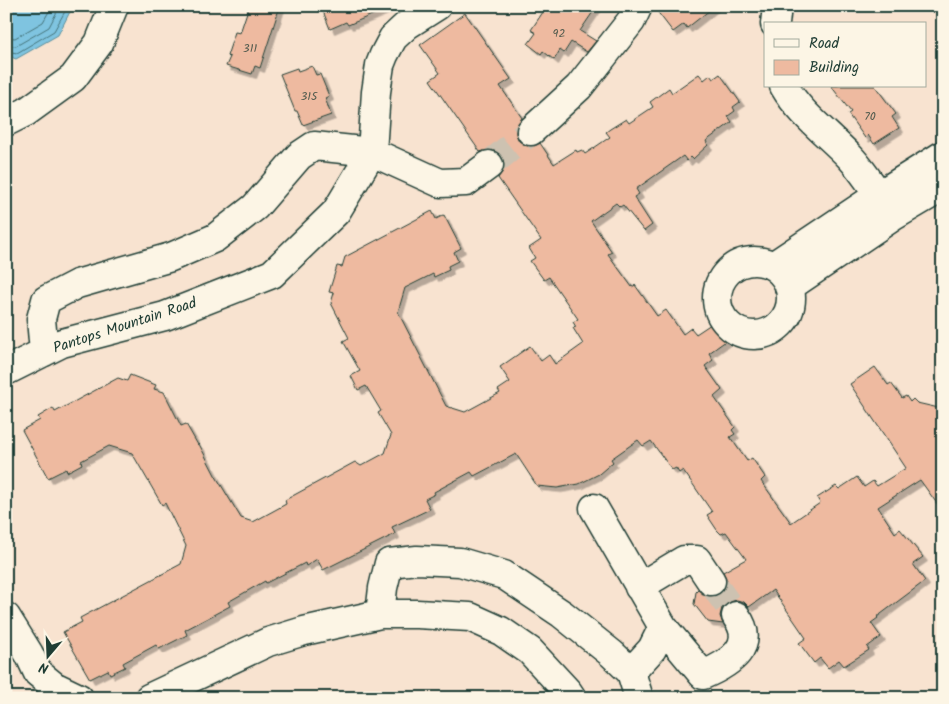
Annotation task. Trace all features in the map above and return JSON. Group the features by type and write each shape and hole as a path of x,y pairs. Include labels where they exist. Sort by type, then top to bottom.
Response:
{"street":[{"path":"6,122 26,112 73,78 99,44 114,6"},
{"name":"Pantops Mountain Road","path":"6,371 62,343 165,316 272,274 336,212 372,152 376,92 380,66 401,15 437,6"},
{"path":"531,131 579,87 631,21 638,6"},
{"path":"775,22 777,6"},
{"path":"785,88 802,111 851,158 886,206"},
{"path":"44,352 41,319 46,300 77,284 171,257 215,238 256,207 299,156 314,146 372,152 440,183 466,182 489,165"},
{"path":"781,277 886,206 943,155"},
{"path":"886,206 943,187"},
{"path":"594,508 662,627 704,675 721,667 738,653 745,637 742,625 736,616"},
{"path":"380,614 388,564 417,560 460,562 504,575 562,614 612,654 631,672 639,698"},
{"path":"639,587 684,560 697,560 711,580"},
{"path":"149,698 268,642 304,631 380,614 470,617 501,631 530,651 572,698"},
{"path":"6,617 29,654 38,673 54,686 79,698"},
{"path":"631,672 652,649 662,627"}],"water":[{"path":"6,6 73,6 58,35 16,59 6,55"}],"building":[{"path":"249,6 280,6 260,68 255,66 252,74 226,66 230,57 227,56 235,32 240,33"},
{"path":"321,6 391,7 348,25 346,22 330,29"},
{"path":"547,6 597,6 580,31 596,41 587,52 571,42 564,53 560,50 554,60 543,51 541,54 528,44 536,33 531,30"},
{"path":"653,6 715,6 687,28 684,24 673,32"},
{"path":"465,13 511,79 500,86 522,118 516,127 519,141 527,146 534,146 540,143 554,164 576,150 577,152 582,150 585,154 610,137 606,132 610,129 626,119 629,123 653,107 650,102 669,88 672,93 699,74 704,80 710,75 713,79 720,74 740,102 733,107 735,111 728,116 732,122 706,141 708,145 693,159 691,157 687,161 683,156 636,189 639,194 634,197 652,225 644,231 623,205 620,207 616,203 591,221 612,252 608,254 632,287 635,285 657,316 666,310 683,334 691,328 696,334 717,320 730,338 709,353 713,360 705,366 722,390 714,397 735,427 732,430 735,434 730,437 747,461 752,458 765,477 761,481 791,523 820,503 817,498 836,486 839,489 857,477 864,487 873,481 877,486 906,468 850,384 875,367 888,385 891,383 902,398 906,396 910,402 913,399 917,403 943,409 943,512 920,480 878,507 895,533 900,529 923,557 913,564 925,581 871,623 881,637 867,647 869,650 844,666 839,660 828,668 820,658 814,663 799,643 806,638 773,590 749,607 744,602 737,600 729,602 722,608 720,616 723,624 708,622 694,604 696,592 698,590 704,595 712,597 719,594 725,588 727,580 723,572 746,559 726,532 721,534 717,530 707,515 712,512 683,470 679,473 676,468 672,470 651,441 643,446 638,440 611,459 613,462 599,474 579,484 557,488 537,486 516,454 474,476 471,472 434,492 435,494 425,499 430,509 392,527 395,534 323,570 317,559 306,566 305,563 266,583 265,581 228,602 230,606 185,630 187,635 159,649 156,645 123,663 125,667 110,674 108,670 90,679 63,632 82,622 80,618 181,564 186,546 165,503 162,505 132,453 109,446 81,461 82,464 67,472 66,469 48,478 22,430 40,420 38,417 53,408 55,412 118,378 127,381 130,375 156,385 154,389 164,392 181,426 186,424 199,444 241,518 253,522 286,504 285,500 355,462 361,466 385,453 391,435 378,413 381,411 366,386 358,390 351,376 360,371 343,341 349,338 331,303 334,293 329,292 337,266 342,267 345,257 432,211 436,219 444,215 461,248 454,252 458,261 448,266 449,270 434,277 433,274 405,288 398,312 446,406 465,412 500,393 498,390 510,382 500,367 530,346 541,361 549,355 555,364 583,344 573,328 576,327 573,322 578,319 549,277 544,280 530,261 535,258 529,248 541,240 498,178 503,171 504,163 502,156 495,151 487,150 480,152 430,80 440,73 420,45"},
{"path":"312,66 316,75 320,74 329,96 325,98 331,115 303,125 297,111 295,111 280,74 297,68 298,71"},
{"path":"833,88 876,88 896,114 892,117 899,128 874,144 868,135 865,138 848,114 851,112"}],"tunnel":[{"path":"489,165 531,131"},
{"path":"711,581 736,616"}]}
